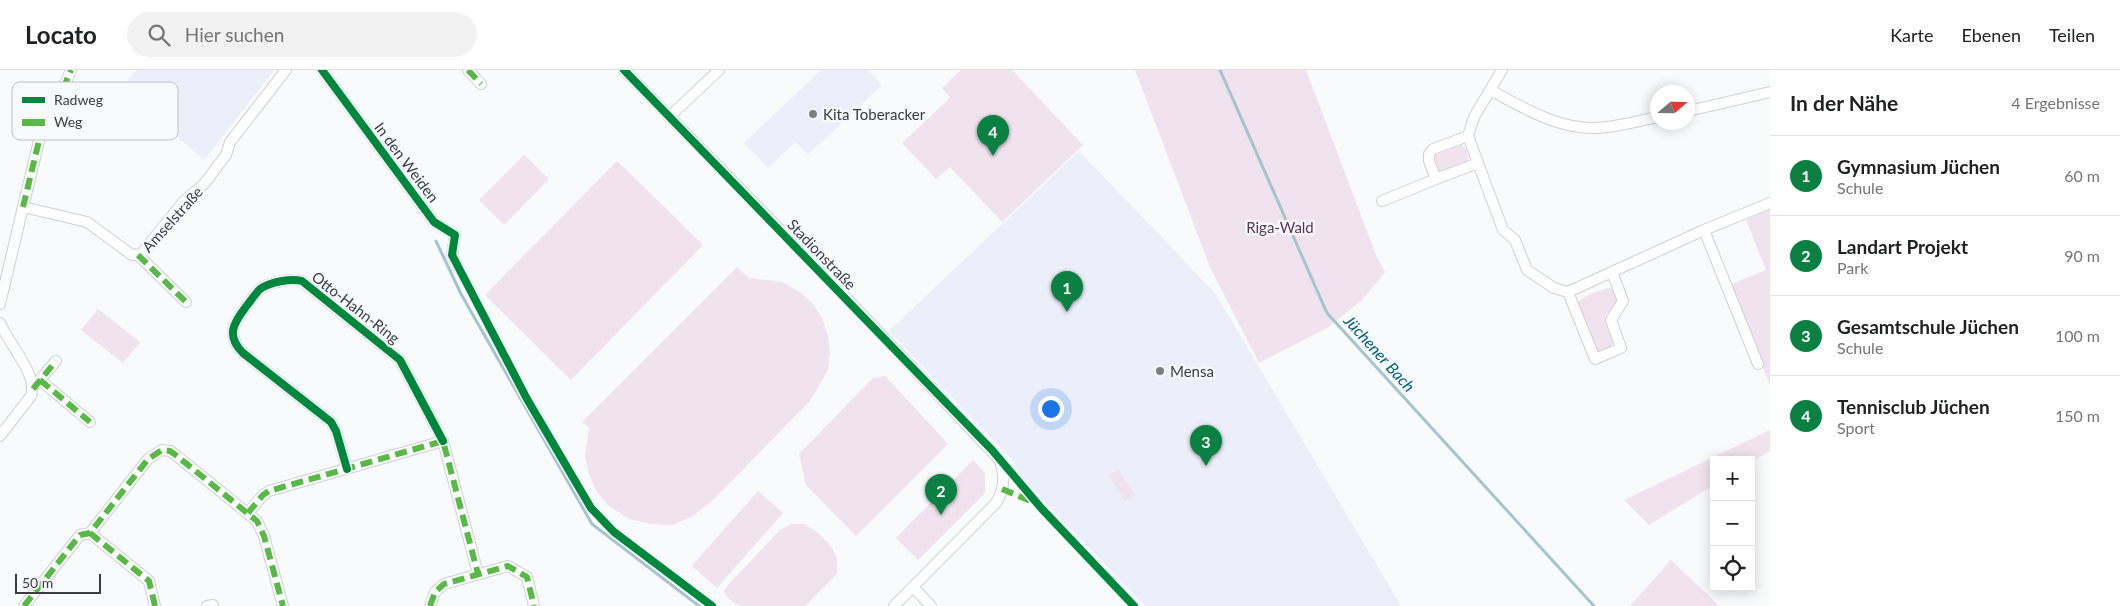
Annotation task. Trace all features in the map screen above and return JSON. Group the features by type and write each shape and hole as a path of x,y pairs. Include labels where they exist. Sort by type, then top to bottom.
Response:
{"street":[{"path":"66,82 71,70"},
{"name":"Amselstraße","path":"23,207 87,222 128,252 138,255 146,249 185,200 204,184 226,154 230,142 286,70"},
{"name":"In den Weiden","path":"322,70 434,222 455,235 452,255 459,268"},
{"path":"468,70 480,84"},
{"name":"Stadionstraße","path":"624,70 835,286 999,459 1004,478 999,498 913,587"},
{"path":"669,117 719,70"},
{"path":"1502,70 1474,117 1468,136 1503,230 1515,240 1527,270 1554,288 1568,292 1704,230 1770,204"},
{"path":"1490,90 1555,122 1578,127 1602,128 1650,119"},
{"path":"1695,109 1770,92"},
{"path":"1436,180 1428,157 1430,151 1468,136"},
{"path":"0,304 40,140"},
{"path":"1382,201 1478,163"},
{"path":"1704,230 1758,364"},
{"path":"138,255 186,302"},
{"path":"1568,292 1595,359 1621,348 1611,320 1623,301 1612,272"},
{"name":"Otto-Hahn-Ring","path":"347,469 336,431 331,422 243,353 235,341 233,330 235,322 258,292 267,286 290,280 302,281 390,350 404,366 444,441 478,574"},
{"path":"0,323 29,375 32,389 31,396 0,436"},
{"path":"32,389 56,361"},
{"path":"40,380 90,422"},
{"path":"248,513 267,492 444,441"},
{"path":"24,606 80,535 90,533 148,459 162,450 170,451 177,456 259,524 263,532 283,606"},
{"path":"90,533 149,581 155,606"},
{"path":"430,606 433,596 441,586 452,581 508,566 527,577 534,606"},
{"path":"894,606 913,587 931,606"}],"shaded area":[{"path":"137,70 274,71 204,160 178,138 178,82 126,82"},
{"name":"Kita Toberacker","path":"821,70 868,70 882,85 808,155 795,142 768,168 744,143"},
{"path":"1079,151 1215,293 1401,606 1145,606 1043,500 1019,473 1013,461 889,331"}],"green space":[{"path":"961,70 1012,70 1083,145 1002,222 950,167 936,179 902,143 950,98 942,88"},
{"name":"Riga-Wald","path":"1135,70 1306,70 1376,255 1385,272 1362,300 1327,328 1259,363 1210,267"},
{"path":"1461,144 1466,149 1469,161 1441,172 1439,171 1433,156"},
{"path":"524,155 549,179 504,225 479,200"},
{"path":"617,161 703,245 571,380 485,295"},
{"path":"1770,209 1770,385 1729,285 1766,270 1746,220"},
{"path":"737,267 749,278 782,282 800,292 813,304 822,318 828,336 830,353 828,370 810,401 713,500 692,517 672,525 652,524 629,519 609,506 596,491 585,457 589,428 582,422"},
{"path":"1608,288 1613,289 1619,301 1605,315 1613,343 1610,347 1600,351 1594,348 1577,305 1586,296"},
{"path":"98,309 140,342 123,363 81,330"},
{"path":"885,376 948,444 856,536 806,485 799,454 873,378"},
{"path":"1770,430 1770,451 1755,460 1755,456 1716,456"},
{"path":"1710,459 1710,487 1649,525 1624,500"},
{"path":"973,460 985,473 985,493 918,560 896,538"},
{"path":"1118,469 1135,495 1125,501 1108,475"},
{"path":"758,491 783,513 717,588 692,566"},
{"path":"791,524 803,524 816,531 831,546 837,558 837,574 805,606 739,606 728,598 724,591 727,586 780,530"},
{"path":"1671,560 1719,606 1630,606"}],"waterway":[{"name":"Jüchener Bach","path":"1220,70 1327,313 1594,606"},
{"name":"Jüchener Bach","path":"436,241 461,294 592,524 699,606"}],"marked path":[{"path":"66,82 71,70"},
{"path":"468,70 481,84"},
{"path":"23,207 39,140"},
{"path":"138,255 186,302"},
{"path":"33,389 56,361"},
{"path":"40,380 90,422"},
{"path":"248,513 263,495 269,491 443,441 478,574"},
{"path":"24,606 80,535 90,533 148,459 162,450 170,451 177,456 257,521 264,536 283,606"},
{"path":"1002,489 1033,502"},
{"path":"90,533 149,581 155,606"},
{"path":"430,606 435,592 444,584 508,566 527,577 534,606"}],"cycle path":[{"path":"322,70 434,222 455,235 452,255 527,399 591,508 614,532 712,606"},
{"path":"624,70 992,450 1042,509 1134,606"},
{"path":"347,469 336,431 331,422 243,353 234,341 233,330 237,319 256,293 264,287 287,280 302,281 400,360 443,441"}],"place":[{"name":"Kita Toberacker","path":"813,114"},
{"name":"Tennisclub Jüchen","path":"993,156"},
{"name":"Gymnasium Jüchen","path":"1067,312"},
{"name":"Mensa","path":"1160,371"},
{"name":"Gesamtschule Jüchen","path":"1206,466"},
{"name":"Landart Projekt","path":"941,515"}]}
